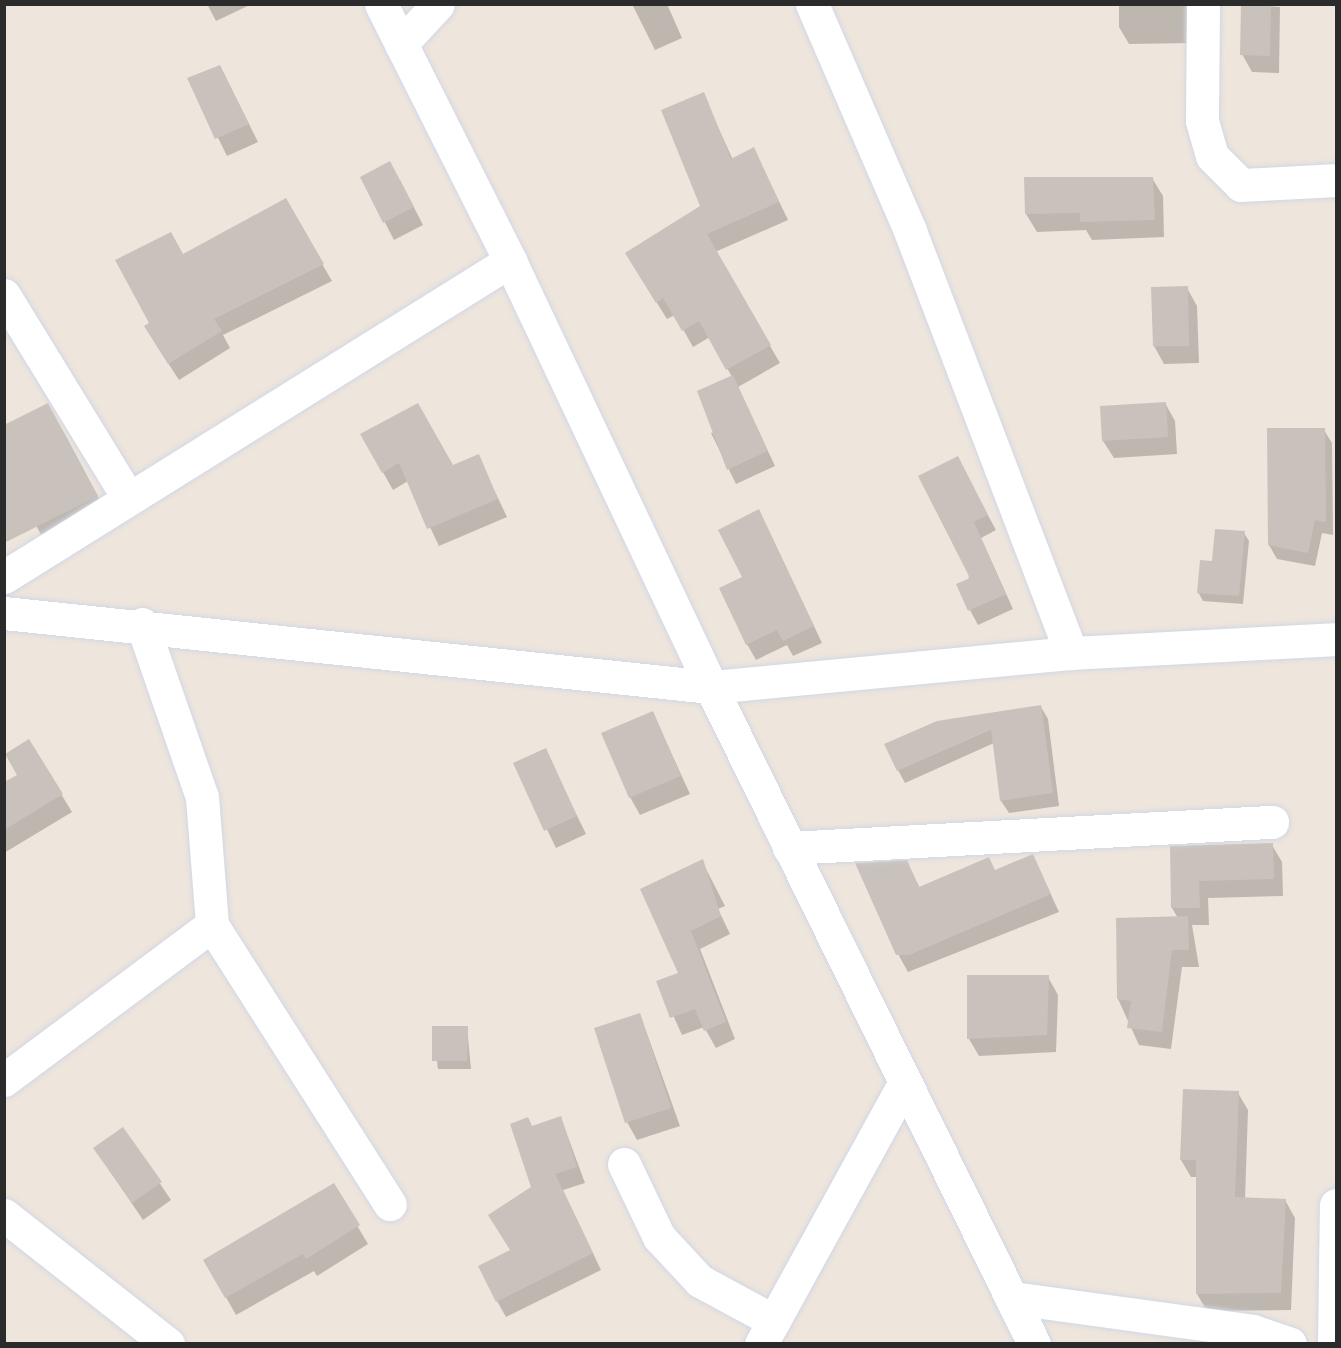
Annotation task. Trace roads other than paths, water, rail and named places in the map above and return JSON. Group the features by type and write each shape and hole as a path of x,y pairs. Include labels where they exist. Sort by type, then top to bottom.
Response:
{"street":[{"path":"381,4 510,261 711,687 904,1084 1034,1344"},
{"path":"401,44 438,4"},
{"path":"812,4 910,231 1071,653"},
{"path":"1203,4 1202,121 1212,156 1241,185 1336,180"},
{"path":"4,577 510,261"},
{"path":"4,295 129,499"},
{"path":"4,613 142,624 711,687 1071,653 1336,639"},
{"path":"142,624 202,797 212,926 390,1204"},
{"path":"789,848 1272,822"},
{"path":"4,1080 212,926"},
{"path":"624,1164 659,1237 700,1281 768,1332 904,1084"},
{"path":"1334,1344 1336,1205"},
{"path":"4,1215 168,1344"},
{"path":"1013,1298 1253,1331 1290,1344"}]}
